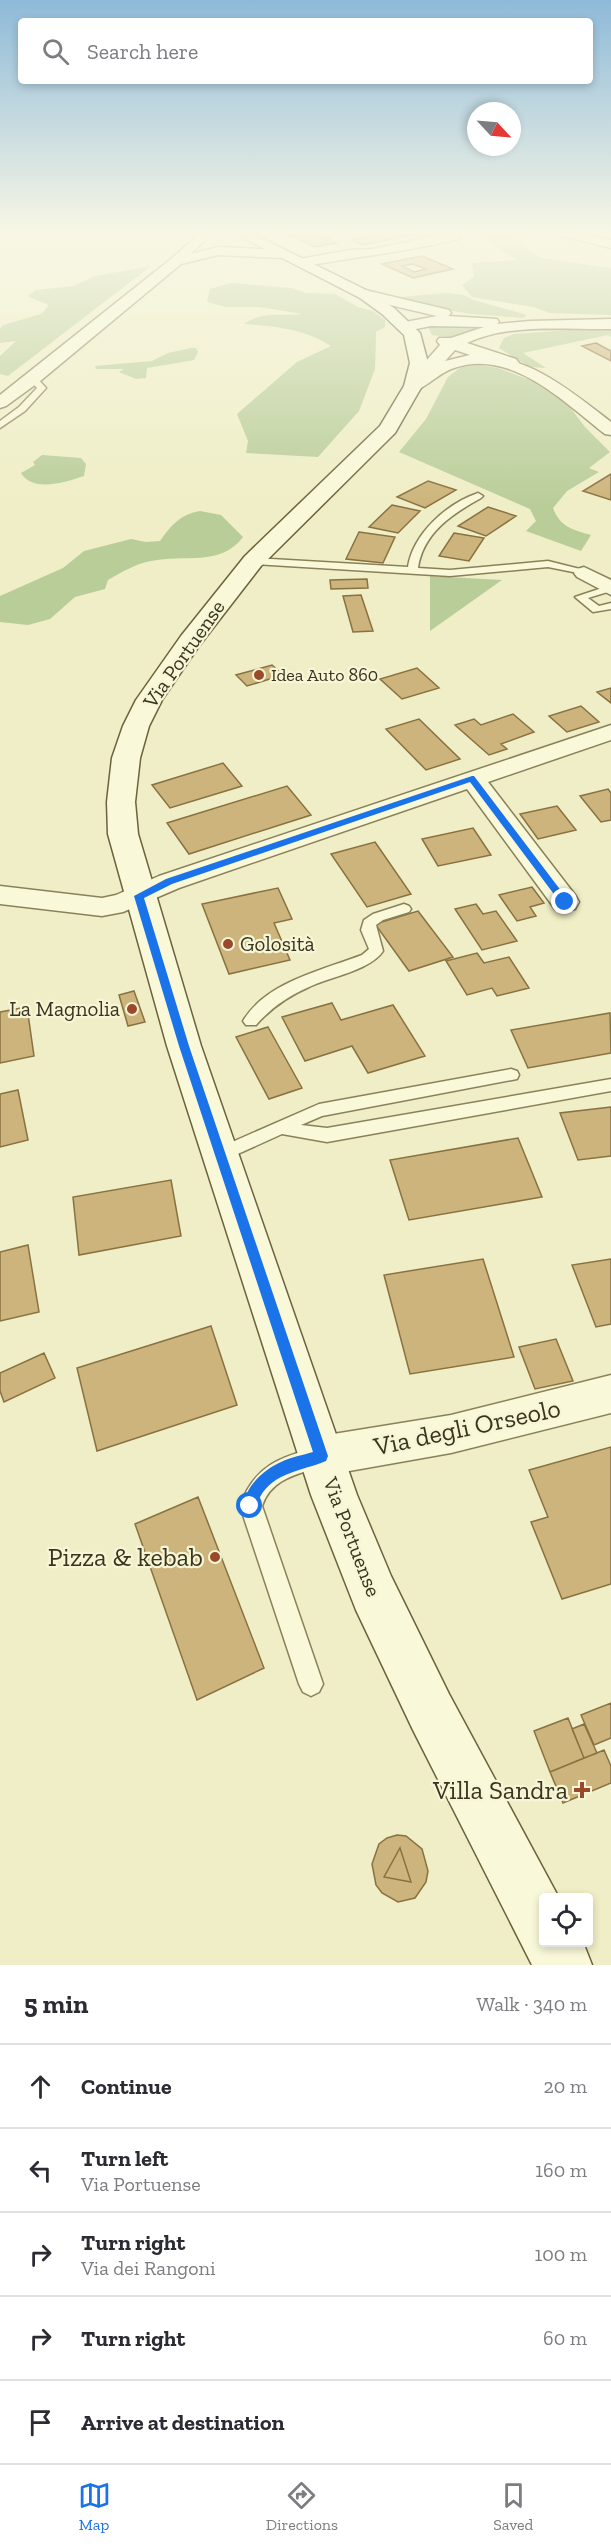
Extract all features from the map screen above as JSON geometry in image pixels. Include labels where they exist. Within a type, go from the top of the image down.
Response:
[{"type":"main road","points":[[400,322],[409,329],[510,363]]},
{"type":"main road","points":[[409,329],[432,322]]},
{"type":"main road","points":[[457,322],[611,324]]},
{"type":"main road","points":[[512,322],[533,324]]},
{"type":"main road","points":[[413,386],[453,343],[488,331],[563,322]]},
{"type":"main road","points":[[510,363],[490,350],[490,342],[504,332],[533,324]]},
{"type":"main road","name":"Via Portuense","points":[[409,329],[418,352],[419,363],[413,386],[388,429],[253,561],[164,677],[145,708],[128,749],[122,786],[121,818],[127,854],[182,1039],[334,1495],[373,1593],[431,1712],[539,1919]]},
{"type":"main road","points":[[554,1947],[563,1965]]},
{"type":"street","points":[[0,403],[103,322]]},
{"type":"street","points":[[413,386],[444,366],[457,361],[480,360],[510,363],[556,387],[611,430]]},
{"type":"street","points":[[584,573],[610,594]]},
{"type":"street","points":[[0,895],[102,907],[116,905],[169,882],[611,732]]},
{"type":"street","points":[[472,778],[565,902]]},
{"type":"street","name":"Via degli Orseolo","points":[[321,1456],[451,1434],[611,1394]]},
{"type":"lane","points":[[0,425],[22,409],[42,388],[33,379]]},
{"type":"lane","points":[[412,571],[416,551],[428,532],[444,517],[478,496]]},
{"type":"lane","points":[[253,561],[465,572],[537,564],[566,567],[584,573]]},
{"type":"lane","points":[[251,1021],[262,1007],[276,996],[367,959],[376,951],[375,942],[368,932],[369,923],[378,917],[404,909]]},
{"type":"lane","points":[[220,1155],[309,1113],[339,1105],[511,1075]]},
{"type":"lane","points":[[279,1127],[327,1135],[611,1085]]},
{"type":"lane","points":[[310,1684],[250,1506],[253,1494],[273,1474],[284,1467],[321,1456]]},
{"type":"green space","points":[[14,322],[79,322],[8,376],[0,374],[0,356],[16,341],[0,343],[0,329],[3,325]]},
{"type":"green space","points":[[248,322],[385,322],[385,327],[376,332],[375,369],[359,411],[318,457],[246,453],[248,441],[237,414],[297,362],[331,346],[300,332],[278,327],[244,324]]},
{"type":"green space","points":[[426,324],[510,324],[450,337],[432,335]]},
{"type":"green space","points":[[611,327],[611,337],[608,335],[523,353],[546,368],[530,367],[499,348],[504,338],[514,334]]},
{"type":"green space","points":[[196,348],[198,352],[194,360],[147,368],[146,378],[136,379],[119,372],[124,369],[96,369],[95,366],[152,361],[168,353]]},
{"type":"green space","points":[[480,365],[498,368],[557,390],[585,427],[610,452],[589,468],[599,472],[567,491],[553,508],[563,524],[591,535],[581,551],[526,531],[536,521],[530,509],[399,452],[426,419],[448,377],[461,367]]},
{"type":"green space","points":[[42,455],[81,458],[86,464],[84,476],[50,484],[33,483],[21,473],[35,465],[33,462]]},
{"type":"green space","points":[[200,511],[221,515],[243,537],[234,546],[213,556],[163,559],[134,566],[108,580],[105,589],[75,597],[50,619],[28,625],[0,622],[0,596],[63,568],[84,551],[131,539],[146,542],[160,541],[177,521]]},
{"type":"green space","points":[[430,576],[502,580],[430,631]]},
{"type":"building","points":[[596,343],[611,351],[611,361],[582,346]]},
{"type":"building","points":[[611,474],[611,500],[583,491]]},
{"type":"building","points":[[428,481],[456,490],[425,508],[397,497]]},
{"type":"building","points":[[392,505],[420,511],[398,533],[369,527]]},
{"type":"building","points":[[488,507],[516,516],[486,536],[458,526]]},
{"type":"building","points":[[359,532],[395,537],[383,563],[346,559]]},
{"type":"building","points":[[454,533],[484,538],[469,561],[439,556]]},
{"type":"building","points":[[367,579],[368,588],[331,589],[330,580]]},
{"type":"building","points":[[361,595],[373,631],[353,632],[343,596]]},
{"type":"building","name":"Idea Auto 860","points":[[272,665],[283,675],[247,686],[236,675]]},
{"type":"building","points":[[417,668],[439,688],[402,699],[380,679]]},
{"type":"building","points":[[611,688],[611,703],[597,692]]},
{"type":"building","points":[[581,706],[599,722],[567,732],[549,716]]},
{"type":"building","points":[[513,714],[534,732],[501,744],[507,749],[489,755],[455,725],[474,719],[481,725]]},
{"type":"building","points":[[419,719],[460,759],[426,770],[386,729]]},
{"type":"building","points":[[223,763],[242,786],[170,808],[152,785]]},
{"type":"building","points":[[287,786],[311,815],[189,854],[167,823]]},
{"type":"building","points":[[608,789],[611,793],[611,820],[601,822],[580,796]]},
{"type":"building","points":[[557,806],[576,830],[538,839],[520,814]]},
{"type":"building","points":[[473,828],[491,855],[438,866],[422,839]]},
{"type":"building","points":[[375,842],[411,894],[367,907],[331,854]]},
{"type":"building","points":[[532,887],[544,903],[530,907],[536,916],[517,921],[499,895]]},
{"type":"building","points":[[278,888],[292,919],[274,923],[290,960],[229,974],[202,904]]},
{"type":"building","points":[[476,904],[483,914],[496,911],[517,941],[482,950],[455,909]]},
{"type":"building","points":[[418,911],[453,957],[409,971],[375,924]]},
{"type":"building","points":[[477,953],[484,963],[509,957],[529,988],[497,996],[492,988],[467,995],[446,961]]},
{"type":"building","name":"La Magnolia","points":[[134,991],[145,1022],[128,1026],[119,995]]},
{"type":"building","points":[[332,1003],[341,1020],[393,1005],[425,1056],[368,1073],[352,1046],[305,1061],[282,1017]]},
{"type":"building","points":[[27,1007],[34,1056],[0,1063],[0,1012]]},
{"type":"building","points":[[610,1013],[611,1053],[528,1068],[511,1030]]},
{"type":"building","points":[[268,1027],[302,1088],[269,1099],[236,1037]]},
{"type":"building","points":[[18,1090],[28,1140],[0,1147],[0,1094]]},
{"type":"building","points":[[611,1107],[611,1156],[578,1160],[560,1113]]},
{"type":"building","points":[[518,1138],[542,1197],[409,1220],[390,1160]]},
{"type":"building","points":[[171,1180],[181,1236],[79,1255],[73,1197]]},
{"type":"building","points":[[28,1245],[39,1312],[0,1321],[0,1252]]},
{"type":"building","points":[[483,1259],[514,1357],[410,1374],[384,1275]]},
{"type":"building","points":[[611,1259],[611,1324],[596,1327],[572,1265]]},
{"type":"building","points":[[211,1326],[237,1405],[97,1451],[77,1368]]},
{"type":"building","points":[[556,1339],[573,1381],[535,1389],[519,1347]]},
{"type":"building","points":[[44,1353],[55,1378],[4,1402],[0,1391],[0,1373]]},
{"type":"building","points":[[611,1447],[611,1584],[562,1599],[531,1522],[548,1517],[529,1470]]},
{"type":"building","points":[[198,1497],[264,1668],[197,1700],[135,1524]]},
{"type":"building","points":[[611,1703],[611,1738],[594,1745],[581,1715]]},
{"type":"building","points":[[568,1718],[584,1758],[550,1772],[534,1731]]},
{"type":"building","points":[[584,1724],[597,1753],[584,1758],[572,1729]]},
{"type":"building","points":[[604,1750],[611,1766],[611,1783],[563,1803],[550,1772]]},
{"type":"building","points":[[397,1835],[406,1836],[422,1849],[428,1871],[426,1882],[415,1898],[398,1902],[382,1893],[376,1885],[372,1864],[379,1844]],"holes":[[[400,1848],[411,1882],[384,1877]]]},
{"type":"building","points":[[400,1848],[411,1882],[384,1877]]},
{"type":"place","name":"Idea Auto 860","points":[[259,675]]},
{"type":"place","name":"Golosità","points":[[228,944]]},
{"type":"place","name":"La Magnolia","points":[[132,1009]]},
{"type":"place","name":"Pizza & kebab","points":[[215,1557]]},
{"type":"place","name":"Villa Sandra","points":[[582,1790]]},
{"type":"route","points":[[250,1506],[253,1494],[273,1474],[284,1467],[321,1456],[184,1046],[139,896],[169,882],[472,778],[565,902]]}]
